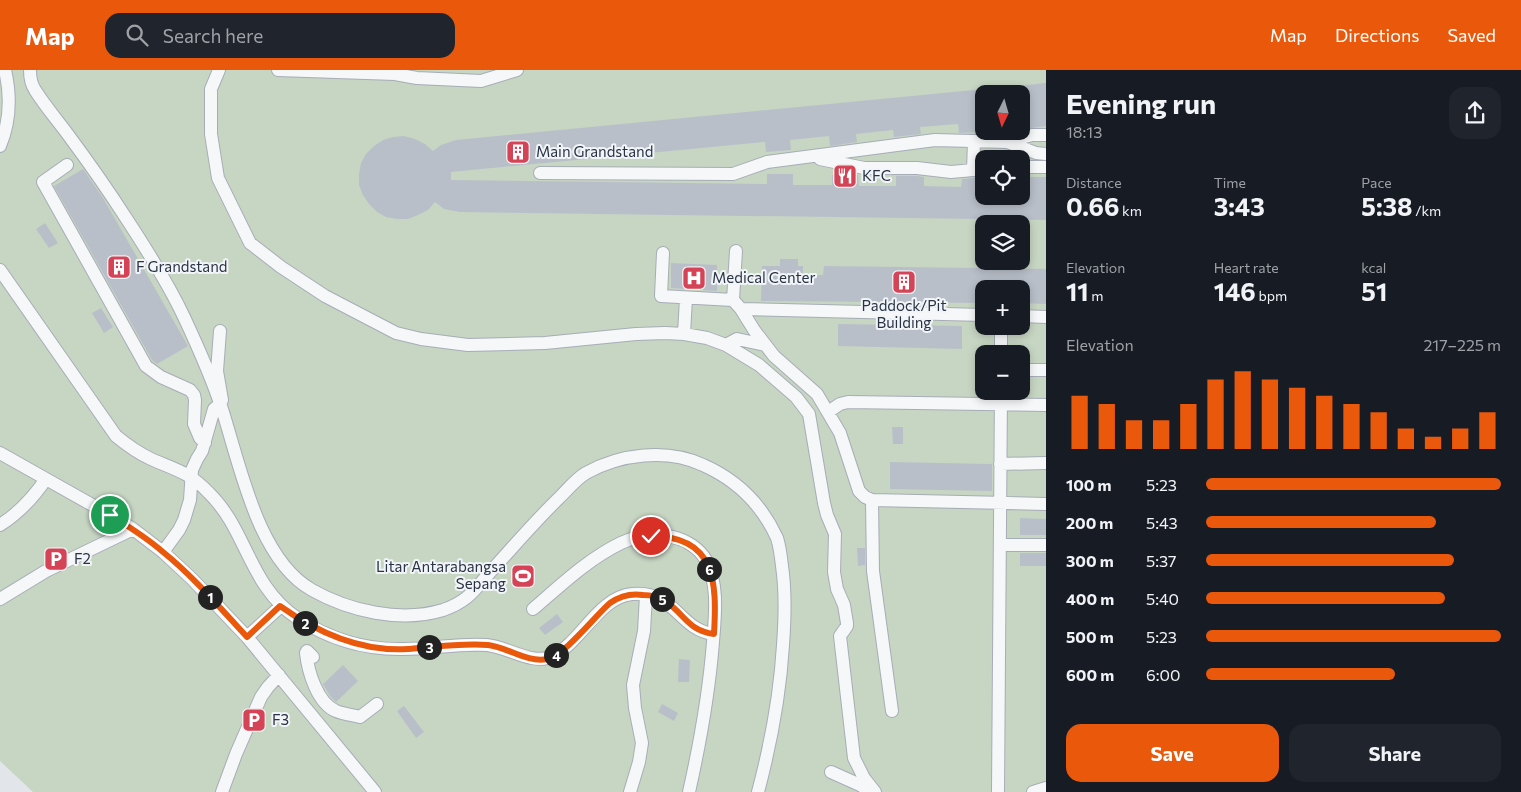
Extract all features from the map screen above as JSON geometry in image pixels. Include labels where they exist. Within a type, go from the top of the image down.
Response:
[{"type":"street","points":[[0,146],[7,125],[9,109],[6,70]]},
{"type":"street","points":[[30,70],[30,77],[35,90],[128,220],[182,311],[220,404],[257,520],[272,549],[297,579],[309,589],[340,604],[371,612],[410,616],[440,611],[464,601],[475,591],[486,576],[575,482],[586,474],[609,463],[642,456],[680,457],[698,462],[737,484],[750,496],[778,541],[786,605],[781,680],[768,754],[758,792]]},
{"type":"street","points":[[219,70],[211,89],[211,134],[218,178],[250,243],[281,267],[325,296],[396,333],[421,340],[468,345],[545,343],[636,334],[684,334],[707,338],[726,345],[759,365],[796,397],[809,414],[824,503],[835,534],[834,572],[837,590],[844,605],[847,624],[840,636],[854,758],[864,778],[875,792]]},
{"type":"street","points":[[278,70],[395,74],[417,78],[481,81],[517,70]]},
{"type":"street","points":[[540,173],[733,174],[767,162],[935,140],[1007,142],[1046,135]]},
{"type":"street","points":[[974,141],[975,150]]},
{"type":"street","points":[[1007,142],[1036,153],[1046,154]]},
{"type":"street","points":[[810,157],[864,168],[917,168],[951,172],[975,170]]},
{"type":"street","points":[[67,165],[43,182],[146,366],[161,377],[190,390],[194,395],[194,424],[200,438],[205,443]]},
{"type":"street","points":[[1030,167],[1046,166]]},
{"type":"street","points":[[736,251],[737,304],[774,356],[817,394],[840,433],[859,491],[865,497],[872,500],[1046,504]]},
{"type":"street","points":[[663,253],[661,296],[737,304],[975,316]]},
{"type":"street","points":[[0,270],[116,436],[138,452],[191,477],[210,493],[227,514],[260,578],[280,606],[312,627],[336,638],[374,648],[405,649],[456,645],[488,645],[504,648],[527,657],[547,659],[558,653],[617,598],[631,594],[653,596],[666,602],[700,631],[714,634]]},
{"type":"street","points":[[684,334],[686,298]]},
{"type":"street","points":[[1030,316],[1046,317]]},
{"type":"street","points":[[163,552],[184,520],[190,500],[192,470],[205,443],[214,409],[222,400],[217,371],[220,331]]},
{"type":"street","points":[[726,345],[737,339],[765,345]]},
{"type":"street","points":[[1030,370],[1046,370]]},
{"type":"street","points":[[998,791],[1001,400]]},
{"type":"street","points":[[828,412],[840,404],[848,402],[1046,405]]},
{"type":"street","points":[[0,453],[133,529],[163,552],[192,579],[247,637],[375,792]]},
{"type":"street","points":[[1000,464],[1046,463]]},
{"type":"street","points":[[0,525],[27,505],[46,479]]},
{"type":"street","points":[[872,500],[872,559],[891,705]]},
{"type":"street","points":[[0,599],[46,571],[133,529]]},
{"type":"street","points":[[533,609],[583,566],[620,544],[640,537],[664,536],[678,539],[690,544],[699,551],[710,569],[715,599],[714,634],[710,678],[689,792]]},
{"type":"street","points":[[1000,545],[1046,545]]},
{"type":"street","points":[[630,792],[640,762],[642,743],[635,708],[634,684],[644,631],[646,595]]},
{"type":"street","points":[[247,637],[280,606]]},
{"type":"street","points":[[313,657],[306,652],[315,687],[318,694],[335,710],[360,717],[376,704]]},
{"type":"street","points":[[222,792],[260,697],[279,675]]},
{"type":"street","points":[[313,716],[328,704]]},
{"type":"street","points":[[831,772],[860,784],[871,792]]},
{"type":"street","points":[[1033,792],[1046,788]]},
{"type":"green space","name":"Litar Antarabangsa Sepang","points":[[0,70],[1046,70],[1046,792],[33,792],[0,761]]},
{"type":"building","points":[[1046,83],[1046,126],[1030,128],[1030,85],[1027,85]]},
{"type":"building","name":"Main Grandstand","points":[[975,90],[975,132],[959,133],[958,124],[920,127],[921,134],[894,137],[893,130],[856,134],[857,142],[830,146],[829,136],[790,140],[791,150],[766,152],[765,142],[451,172],[451,180],[767,184],[767,174],[793,174],[793,185],[832,185],[832,175],[858,175],[859,186],[896,186],[896,176],[917,176],[924,177],[924,186],[961,187],[962,179],[975,178],[975,205],[1030,205],[1030,177],[1046,177],[1046,220],[1030,220],[1030,215],[975,215],[975,219],[460,212],[444,209],[435,202],[428,210],[418,215],[408,219],[397,219],[386,217],[377,212],[363,195],[359,185],[361,163],[366,154],[383,140],[404,136],[425,144],[433,151],[441,145],[456,140]]},
{"type":"building","name":"F Grandstand","points":[[83,169],[103,198],[188,346],[157,364],[152,360],[54,186]]},
{"type":"building","points":[[45,223],[58,243],[49,248],[36,229]]},
{"type":"building","name":"Paddock/Pit Building","points":[[780,259],[798,259],[798,266],[803,266],[803,275],[823,275],[824,266],[975,268],[975,270],[1046,269],[1046,304],[1030,303],[1030,280],[975,280],[975,303],[761,301],[762,266],[780,266]]},
{"type":"building","name":"Medical Center","points":[[671,263],[717,265],[717,291],[671,288]]},
{"type":"building","points":[[101,308],[113,327],[104,333],[92,313]]},
{"type":"building","points":[[838,324],[962,326],[962,349],[838,346]]},
{"type":"building","points":[[892,427],[903,427],[903,444],[893,444]]},
{"type":"building","points":[[890,462],[992,464],[992,491],[890,489]]},
{"type":"building","points":[[1020,518],[1046,519],[1046,535],[1020,535]]},
{"type":"building","points":[[857,548],[865,548],[865,565],[858,566]]},
{"type":"building","points":[[1020,553],[1046,553],[1046,566],[1020,566]]},
{"type":"building","points":[[557,614],[563,622],[545,635],[539,628]]},
{"type":"building","points":[[679,659],[690,660],[689,682],[678,682]]},
{"type":"building","points":[[343,665],[358,681],[336,702],[323,684]]},
{"type":"building","points":[[662,704],[678,713],[674,721],[658,712]]},
{"type":"building","points":[[404,706],[424,732],[416,738],[397,711]]},
{"type":"place","name":"Main Grandstand","points":[[518,152]]},
{"type":"place","name":"KFC","points":[[845,176]]},
{"type":"place","name":"F Grandstand","points":[[119,267]]},
{"type":"place","name":"Medical Center","points":[[694,278]]},
{"type":"place","name":"Paddock/Pit Building","points":[[904,282]]},
{"type":"place","name":"F2","points":[[56,559]]},
{"type":"place","name":"Litar Antarabangsa Sepang","points":[[523,576]]},
{"type":"place","name":"F3","points":[[254,720]]},
{"type":"route","points":[[110,515],[133,529],[163,552],[192,579],[247,637],[280,606],[312,627],[330,636],[374,648],[405,649],[456,645],[488,645],[540,659],[547,659],[558,653],[610,603],[617,598],[631,594],[653,596],[660,599],[700,631],[714,634],[715,599],[710,569],[705,559],[690,544],[664,536],[651,536]]}]
